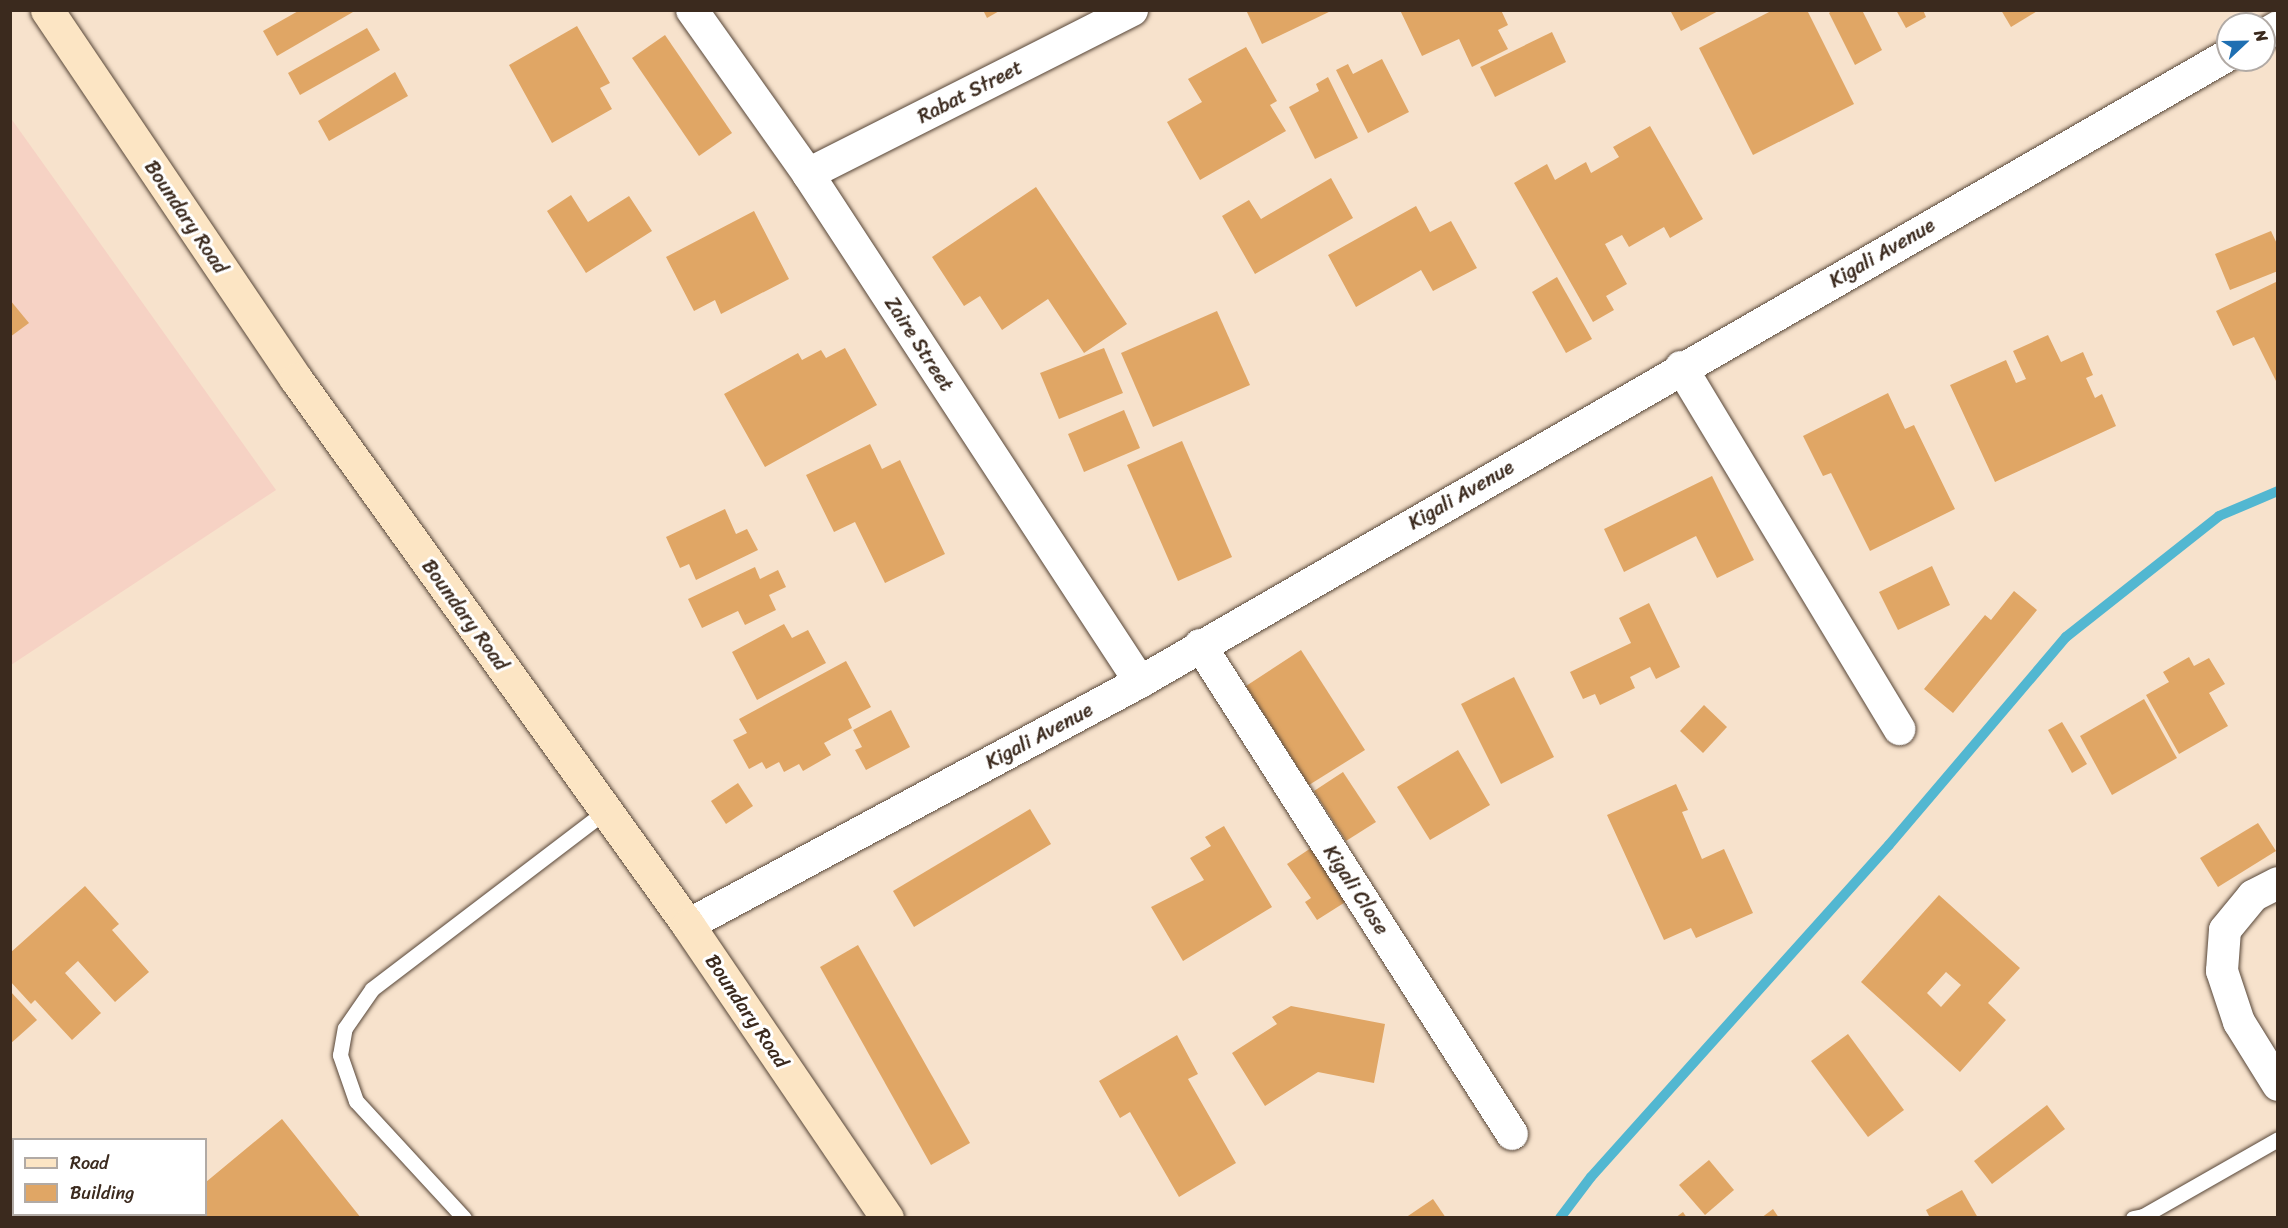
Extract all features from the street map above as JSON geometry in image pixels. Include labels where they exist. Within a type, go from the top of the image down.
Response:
[{"type":"main road","name":"Boundary Road","points":[[47,10],[296,380],[688,925],[887,1218]]},
{"type":"street","name":"Zaire Street","points":[[692,10],[807,174],[1140,682]]},
{"type":"street","name":"Rabat Street","points":[[807,174],[1132,10]]},
{"type":"street","name":"Kigali Avenue","points":[[688,925],[1140,682],[1681,367],[2216,62]]},
{"type":"street","points":[[1681,367],[1899,729]]},
{"type":"street","name":"Kigali Close","points":[[1200,645],[1512,1134]]},
{"type":"street","points":[[2277,883],[2253,896],[2224,930],[2222,970],[2239,1022],[2277,1085]]},
{"type":"lane","points":[[464,1218],[356,1101],[340,1055],[345,1028],[372,989],[606,811]]},
{"type":"lane","points":[[2133,1218],[2143,1216],[2277,1139]]},
{"type":"shaded area","points":[[10,117],[276,490],[11,665],[10,665]]},
{"type":"building","points":[[300,10],[352,10],[353,12],[277,56],[263,31]]},
{"type":"building","points":[[983,10],[1001,10],[987,18]]},
{"type":"building","points":[[1246,10],[1333,10],[1262,44]]},
{"type":"building","points":[[1400,10],[1501,10],[1508,25],[1498,30],[1508,49],[1472,67],[1459,39],[1422,56]]},
{"type":"building","points":[[1670,10],[1720,10],[1681,31]]},
{"type":"building","points":[[1773,10],[1807,10],[1854,104],[1753,155],[1699,48]]},
{"type":"building","points":[[1833,10],[1862,10],[1882,50],[1855,65],[1829,13]]},
{"type":"building","points":[[1896,10],[1923,10],[1926,17],[1906,28]]},
{"type":"building","points":[[2001,10],[2039,10],[2011,27]]},
{"type":"building","points":[[577,26],[610,83],[600,88],[612,109],[552,143],[509,65]]},
{"type":"building","points":[[367,28],[380,50],[300,95],[288,73]]},
{"type":"building","points":[[1552,32],[1566,62],[1495,97],[1480,67]]},
{"type":"building","points":[[665,35],[732,133],[699,156],[632,58]]},
{"type":"building","points":[[1246,47],[1277,101],[1270,105],[1286,131],[1200,180],[1167,122],[1202,102],[1188,79]]},
{"type":"building","points":[[1382,59],[1409,112],[1368,133],[1336,70],[1348,64],[1353,74]]},
{"type":"building","points":[[395,72],[408,96],[329,141],[318,121]]},
{"type":"building","points":[[1328,77],[1358,138],[1315,159],[1289,107],[1319,91],[1316,84]]},
{"type":"building","points":[[1650,126],[1703,219],[1670,238],[1664,227],[1629,247],[1622,235],[1605,244],[1627,284],[1606,296],[1614,310],[1593,322],[1514,183],[1547,164],[1555,180],[1586,162],[1591,173],[1619,157],[1613,147]]},
{"type":"building","points":[[1331,178],[1353,218],[1255,274],[1222,216],[1249,200],[1261,219]]},
{"type":"building","points":[[1036,187],[1127,324],[1084,353],[1048,299],[1002,330],[980,296],[964,306],[932,257]]},
{"type":"building","points":[[571,195],[588,222],[629,196],[652,231],[586,273],[547,211]]},
{"type":"building","points":[[1416,206],[1430,232],[1451,221],[1477,268],[1433,291],[1421,270],[1356,307],[1328,255]]},
{"type":"building","points":[[754,211],[789,279],[721,314],[715,300],[694,311],[666,257]]},
{"type":"building","points":[[2271,231],[2278,246],[2278,271],[2230,290],[2215,254]]},
{"type":"building","points":[[1557,277],[1592,339],[1566,353],[1532,292]]},
{"type":"building","points":[[2278,281],[2278,385],[2254,337],[2233,346],[2216,311]]},
{"type":"building","points":[[10,300],[29,323],[10,337]]},
{"type":"building","points":[[1217,311],[1250,385],[1153,427],[1121,353]]},
{"type":"building","points":[[2048,335],[2061,362],[2083,352],[2093,375],[2086,378],[2095,398],[2102,394],[2116,426],[1995,482],[1950,385],[2006,360],[2016,383],[2026,379],[2013,351]]},
{"type":"building","points":[[845,348],[877,405],[765,467],[724,394],[798,353],[802,360],[821,350],[826,358]]},
{"type":"building","points":[[1104,348],[1123,393],[1059,419],[1040,373]]},
{"type":"building","points":[[1888,393],[1905,429],[1914,425],[1955,509],[1870,551],[1831,473],[1823,476],[1803,436]]},
{"type":"building","points":[[1124,410],[1140,448],[1084,472],[1068,434]]},
{"type":"building","points":[[1182,441],[1232,557],[1178,581],[1127,465]]},
{"type":"building","points":[[870,444],[882,469],[900,460],[945,554],[885,583],[855,522],[834,532],[806,475]]},
{"type":"building","points":[[1712,476],[1754,560],[1717,578],[1696,536],[1624,572],[1604,529]]},
{"type":"building","points":[[725,509],[736,534],[747,529],[758,550],[696,580],[689,564],[680,568],[666,537]]},
{"type":"building","points":[[1932,566],[1950,605],[1898,630],[1879,592]]},
{"type":"building","points":[[755,567],[760,579],[778,570],[786,587],[769,595],[776,610],[745,625],[738,611],[702,628],[688,599]]},
{"type":"building","points":[[2014,591],[2037,610],[1953,713],[1924,689],[1985,615],[1991,620]]},
{"type":"building","points":[[1649,603],[1680,667],[1656,679],[1650,667],[1630,677],[1635,688],[1600,705],[1595,694],[1583,699],[1570,672],[1631,643],[1619,618]]},
{"type":"building","points":[[784,624],[792,638],[808,630],[826,663],[757,700],[732,652]]},
{"type":"building","points":[[1301,650],[1365,750],[1309,785],[1246,686]]},
{"type":"building","points":[[2189,657],[2194,666],[2209,658],[2225,684],[2209,693],[2228,726],[2179,754],[2146,695],[2169,682],[2163,672]]},
{"type":"building","points":[[846,661],[871,707],[848,719],[852,728],[824,743],[831,755],[803,771],[799,764],[784,772],[779,762],[766,769],[762,762],[749,769],[733,740],[747,733],[739,719]]},
{"type":"building","points":[[1514,677],[1554,757],[1501,784],[1461,704]]},
{"type":"building","points":[[2144,699],[2177,758],[2112,795],[2080,736]]},
{"type":"building","points":[[1704,705],[1727,727],[1703,753],[1680,731]]},
{"type":"building","points":[[891,710],[910,747],[866,770],[855,750],[862,747],[853,730]]},
{"type":"building","points":[[2062,722],[2087,764],[2072,773],[2048,730]]},
{"type":"building","points":[[1458,750],[1490,805],[1430,840],[1397,787]]},
{"type":"building","points":[[1343,772],[1376,822],[1346,841],[1314,791]]},
{"type":"building","points":[[738,783],[753,806],[726,824],[711,801]]},
{"type":"building","points":[[1676,784],[1688,810],[1682,812],[1702,859],[1724,849],[1753,913],[1696,938],[1691,928],[1664,940],[1607,815]]},
{"type":"building","points":[[1030,809],[1051,844],[914,927],[893,891]]},
{"type":"building","points":[[2258,823],[2276,851],[2218,887],[2200,858]]},
{"type":"building","points":[[1224,826],[1272,907],[1183,961],[1151,907],[1204,880],[1190,858],[1211,846],[1205,837]]},
{"type":"building","points":[[1311,848],[1347,901],[1317,920],[1305,902],[1311,898],[1287,864]]},
{"type":"building","points":[[85,886],[119,924],[112,930],[149,972],[115,1002],[78,961],[65,973],[101,1013],[72,1040],[35,1000],[31,1004],[10,981],[10,953]]},
{"type":"building","points":[[1939,895],[2020,968],[1988,1003],[2006,1020],[1960,1072],[1861,982]],"holes":[[[1946,972],[1961,985],[1941,1007],[1927,993]]]},
{"type":"building","points":[[858,945],[970,1143],[931,1165],[820,967]]},
{"type":"building","points":[[10,991],[37,1020],[10,1044]]},
{"type":"building","points":[[1291,1006],[1385,1024],[1374,1083],[1318,1072],[1265,1106],[1232,1053],[1277,1024],[1272,1017]]},
{"type":"building","points":[[1848,1034],[1904,1110],[1868,1137],[1811,1061]]},
{"type":"building","points":[[1177,1035],[1198,1074],[1188,1079],[1236,1163],[1179,1197],[1130,1112],[1120,1118],[1099,1081]]},
{"type":"building","points":[[2047,1105],[2065,1129],[1992,1184],[1974,1161]]},
{"type":"building","points":[[282,1119],[361,1218],[161,1218],[207,1216],[207,1181]]},
{"type":"building","points":[[1709,1160],[1734,1190],[1705,1215],[1679,1185]]},
{"type":"building","points":[[1962,1190],[1978,1218],[1930,1218],[1926,1210]]},
{"type":"building","points":[[1433,1199],[1446,1218],[1405,1218]]},
{"type":"building","points":[[1773,1209],[1779,1218],[1761,1218]]},
{"type":"building","points":[[1683,1212],[1687,1218],[1675,1218]]},
{"type":"waterway","points":[[1560,1218],[1591,1177],[1889,845],[2066,637],[2219,516],[2278,491]]}]
